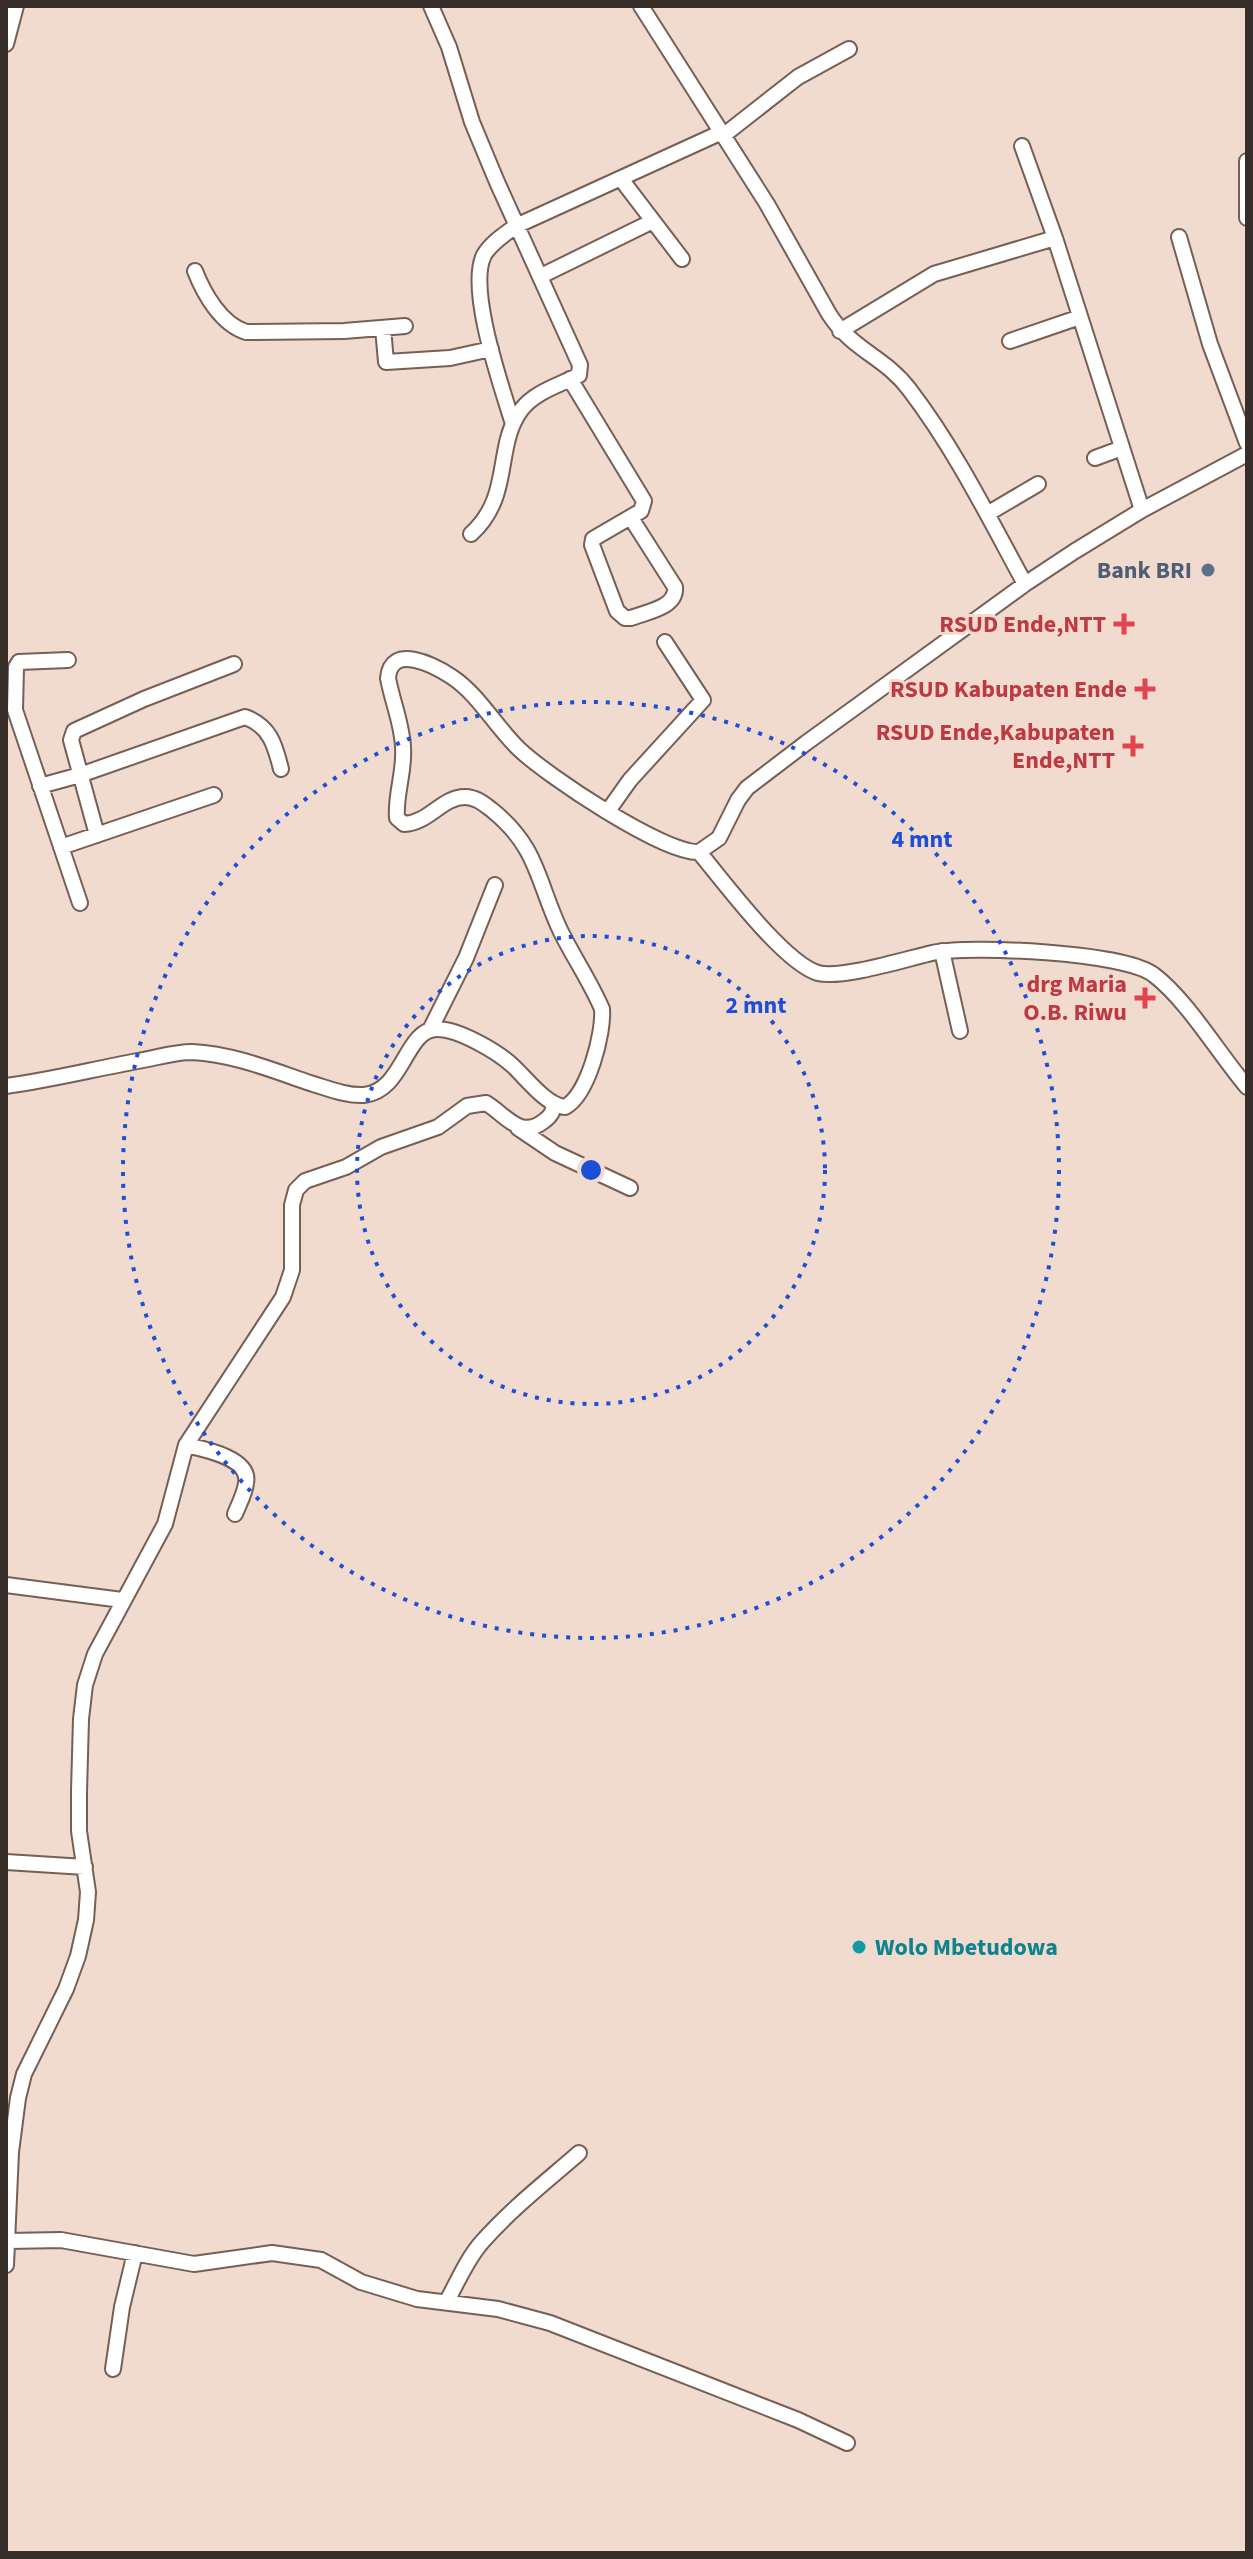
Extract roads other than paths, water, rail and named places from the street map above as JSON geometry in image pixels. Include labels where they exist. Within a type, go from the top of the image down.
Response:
[{"type":"street","points":[[6,44],[16,6]]},
{"type":"street","points":[[431,6],[449,47],[472,122],[580,365],[579,375],[533,398],[521,409],[513,424],[498,491],[481,525],[471,534]]},
{"type":"street","points":[[641,6],[723,133],[840,331],[856,346],[884,364],[909,388],[960,467],[1025,584]]},
{"type":"street","points":[[513,424],[491,349],[482,303],[481,266],[489,248],[516,226],[723,133],[798,77],[849,49]]},
{"type":"street","points":[[1022,146],[1055,238],[1142,510]]},
{"type":"street","points":[[1247,161],[1247,218]]},
{"type":"street","points":[[621,179],[682,259]]},
{"type":"street","points":[[541,276],[653,221]]},
{"type":"street","points":[[1179,237],[1210,344],[1247,443]]},
{"type":"street","points":[[840,331],[934,274],[1055,238]]},
{"type":"street","points":[[195,271],[218,311],[240,331],[304,333],[405,326]]},
{"type":"street","points":[[1010,341],[1080,317]]},
{"type":"street","points":[[383,328],[386,362],[450,358],[491,349]]},
{"type":"street","points":[[570,379],[644,501],[641,511],[593,539],[592,545],[617,611],[625,618],[665,605],[676,594],[675,587],[631,518]]},
{"type":"street","points":[[1095,458],[1122,448]]},
{"type":"street","points":[[430,1030],[445,1030],[473,1040],[510,1063],[554,1104],[565,1107],[577,1096],[595,1055],[602,1009],[559,928],[534,861],[512,826],[474,798],[463,797],[452,799],[415,824],[404,824],[397,818],[396,800],[401,784],[403,747],[388,678],[388,669],[394,662],[411,659],[435,667],[455,679],[519,749],[608,811],[663,843],[681,850],[699,852],[719,838],[743,792],[756,780],[1025,584],[1142,510],[1247,454]]},
{"type":"street","points":[[987,514],[1038,484]]},
{"type":"street","points":[[608,811],[630,780],[703,700],[665,642]]},
{"type":"street","points":[[68,660],[19,662],[11,710],[80,903]]},
{"type":"street","points":[[97,835],[72,735],[78,729],[234,664]]},
{"type":"street","points":[[40,786],[245,717],[259,722],[267,730],[281,769]]},
{"type":"street","points":[[61,847],[214,795]]},
{"type":"street","points":[[699,852],[759,924],[786,950],[818,972],[843,973],[942,951],[991,949],[1138,965],[1165,984],[1247,1087]]},
{"type":"street","points":[[6,1086],[191,1052],[235,1059],[341,1092],[365,1095],[383,1088],[419,1037],[430,1030],[466,958],[495,885]]},
{"type":"street","points":[[942,951],[960,1031]]},
{"type":"street","points":[[6,2265],[10,2166],[18,2098],[24,2074],[78,1956],[86,1920],[88,1892],[79,1831],[81,1719],[85,1685],[95,1654],[122,1600],[157,1544],[186,1445],[283,1297],[292,1270],[292,1205],[296,1190],[305,1181],[346,1167],[381,1147],[424,1133],[467,1106],[486,1103],[555,1153],[630,1188]]},
{"type":"street","points":[[518,1128],[541,1124],[553,1111],[554,1104]]},
{"type":"street","points":[[186,1445],[239,1464],[246,1472],[247,1481],[235,1514]]},
{"type":"street","points":[[6,1585],[122,1600]]},
{"type":"street","points":[[6,1862],[85,1867]]},
{"type":"street","points":[[447,2301],[482,2242],[522,2202],[579,2153]]},
{"type":"street","points":[[8,2241],[61,2240],[194,2264],[272,2253],[315,2259],[367,2284],[417,2299],[498,2309],[550,2323],[798,2420],[847,2443]]},
{"type":"street","points":[[113,2369],[122,2307],[135,2253]]},
{"type":"place","name":"Bank BRI","points":[[1208,570]]},
{"type":"place","name":"RSUD Ende,NTT","points":[[1124,624]]},
{"type":"place","name":"RSUD Kabupaten Ende","points":[[1145,689]]},
{"type":"place","name":"RSUD Ende,Kabupaten Ende,NTT","points":[[1133,746]]},
{"type":"place","name":"drg Maria O.B. Riwu","points":[[1145,998]]},
{"type":"place","name":"Wolo Mbetudowa","points":[[859,1947]]}]
